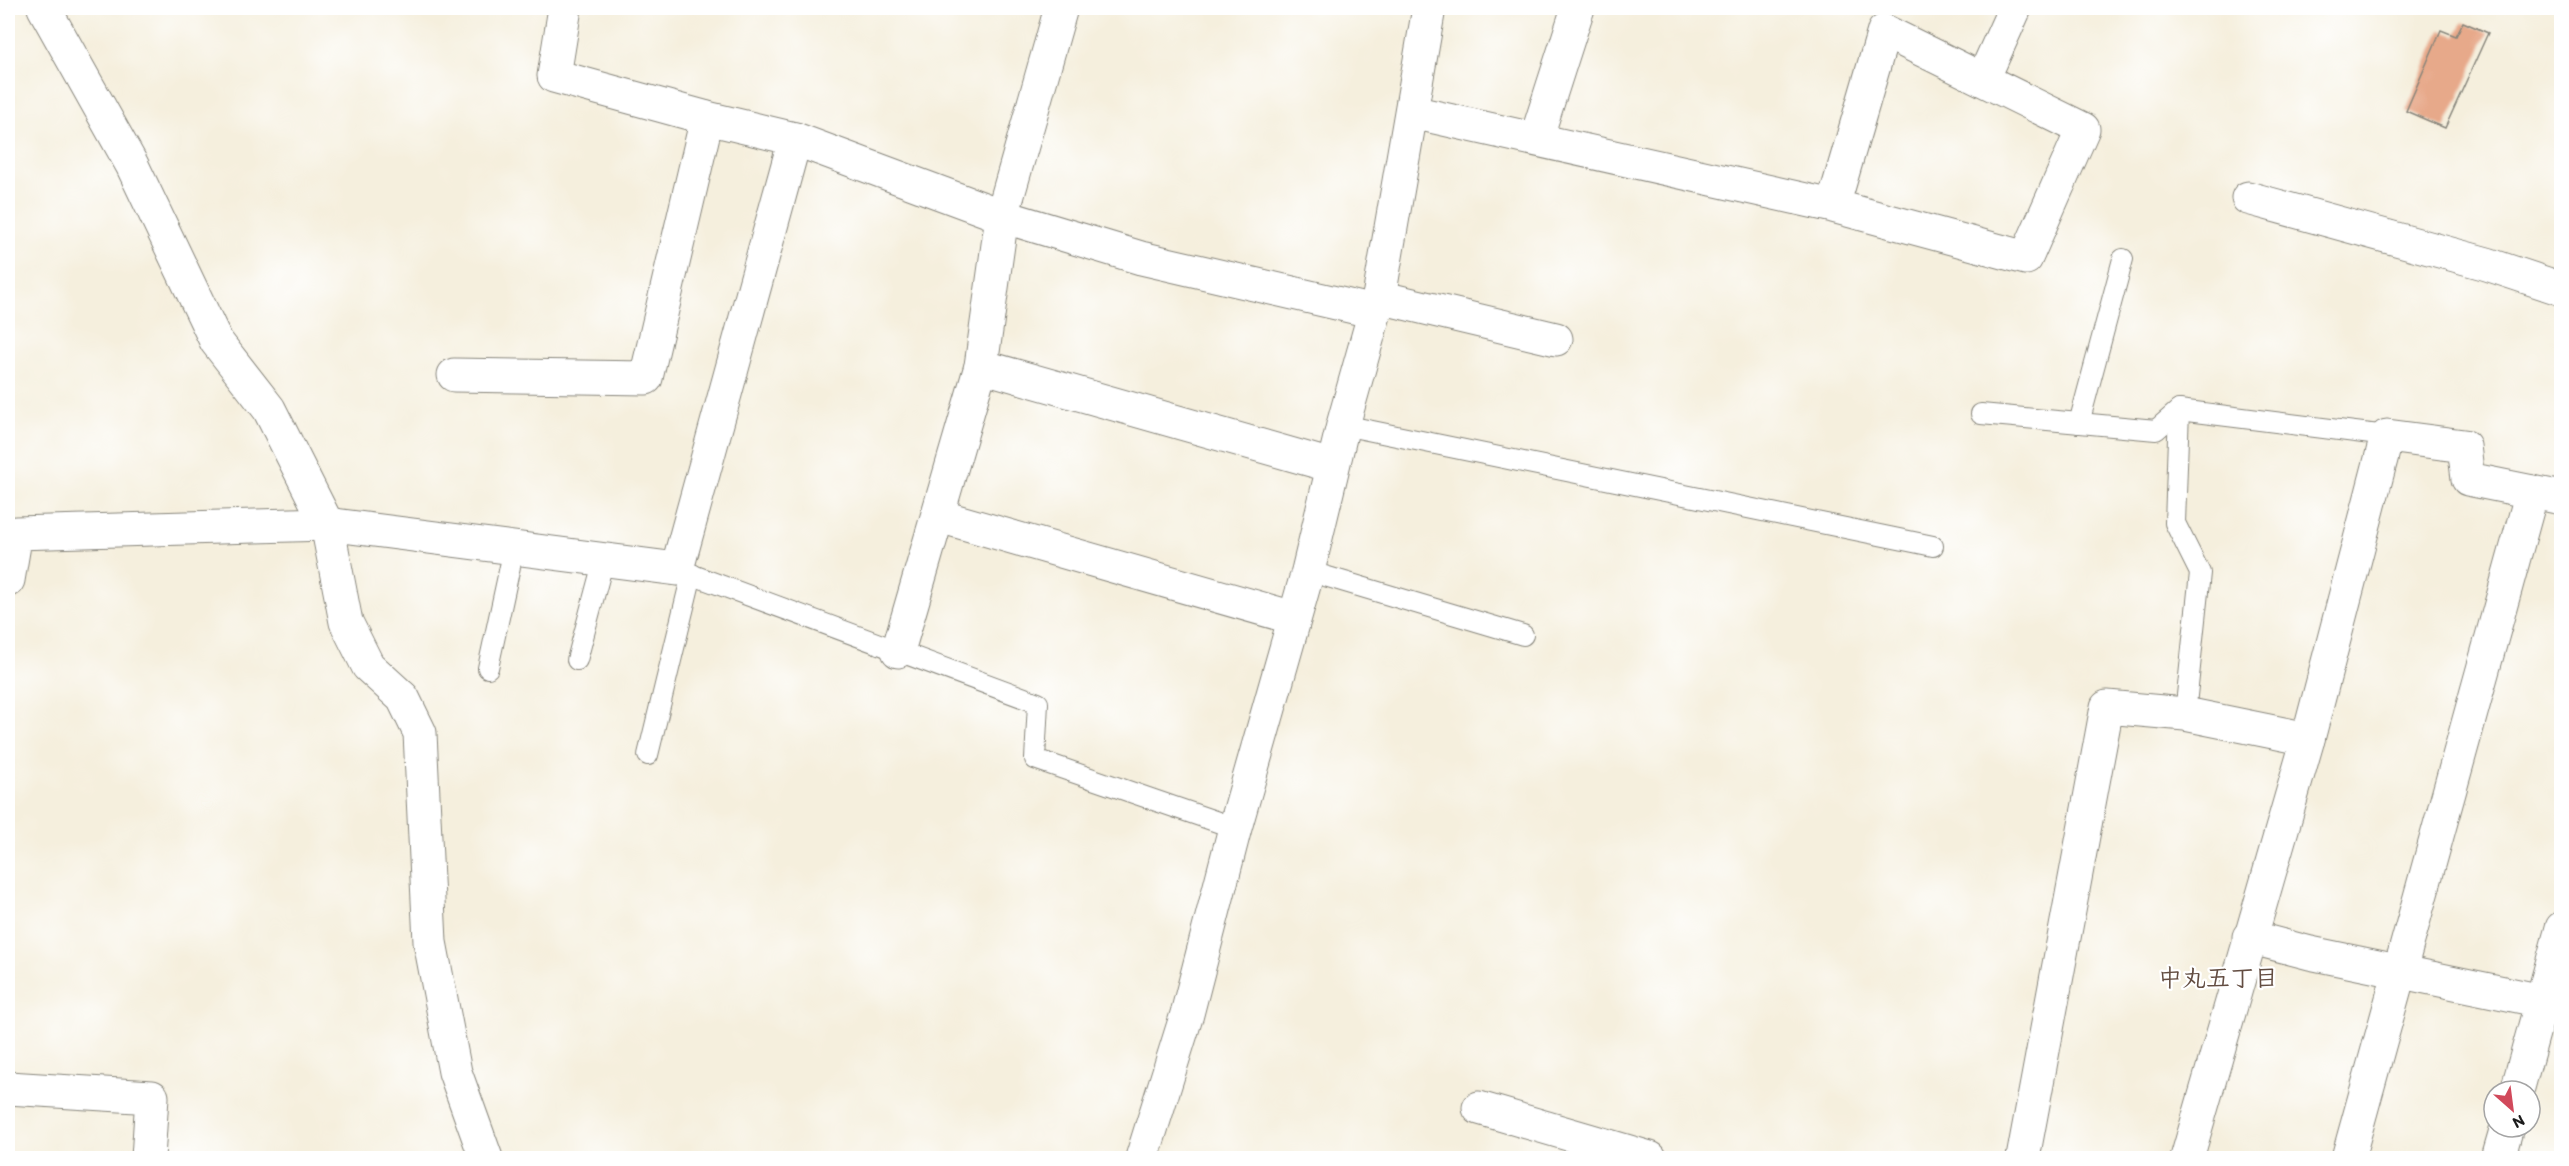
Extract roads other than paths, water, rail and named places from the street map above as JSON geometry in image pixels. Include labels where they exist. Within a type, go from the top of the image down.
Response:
[{"type":"street","points":[[44,8],[132,165],[216,341],[269,409],[327,524],[346,622],[368,666],[403,698],[420,733],[430,942],[455,1072],[486,1158]]},
{"type":"street","points":[[565,8],[554,76],[707,118],[795,139],[1002,216],[1141,258],[1556,339]]},
{"type":"street","points":[[898,651],[981,366],[1002,216],[1061,8]]},
{"type":"street","points":[[1142,1158],[1186,1014],[1234,828],[1308,571],[1342,425],[1377,304],[1429,8]]},
{"type":"street","points":[[1536,139],[1578,8]]},
{"type":"street","points":[[1983,79],[2015,8]]},
{"type":"street","points":[[1412,111],[1833,206],[2026,258],[2083,129],[1884,31],[1833,206]]},
{"type":"street","points":[[454,375],[646,378],[707,118]]},
{"type":"street","points":[[8,580],[16,532],[327,524],[684,571],[795,139]]},
{"type":"street","points":[[2248,198],[2487,264],[2562,289]]},
{"type":"street","points":[[981,366],[1332,466]]},
{"type":"street","points":[[2187,1158],[2249,937],[2308,740],[2387,436],[2464,446],[2468,479],[2547,495],[2400,972],[2348,1158]]},
{"type":"street","points":[[939,516],[1294,618]]},
{"type":"street","points":[[2023,1158],[2107,707],[2186,714],[2308,740]]},
{"type":"street","points":[[2522,1079],[2552,1003],[2562,928]]},
{"type":"street","points":[[2249,937],[2310,953],[2552,1003]]},
{"type":"street","points":[[8,1088],[152,1097],[148,1158]]},
{"type":"street","points":[[1479,1108],[1568,1146],[1650,1158]]},
{"type":"street","points":[[2498,1158],[2504,1139]]},
{"type":"lane","points":[[2079,423],[2123,259]]},
{"type":"lane","points":[[2179,410],[2175,523],[2200,573],[2186,714]]},
{"type":"lane","points":[[1981,414],[2156,430],[2179,410],[2387,436]]},
{"type":"lane","points":[[1342,425],[1934,546]]},
{"type":"lane","points":[[488,668],[514,548]]},
{"type":"lane","points":[[577,660],[604,560]]},
{"type":"lane","points":[[648,755],[684,571],[1038,703],[1035,759],[1234,828]]},
{"type":"lane","points":[[1308,571],[1522,635]]},
{"type":"district","name":"中丸五丁目","points":[[2218,977]]}]
